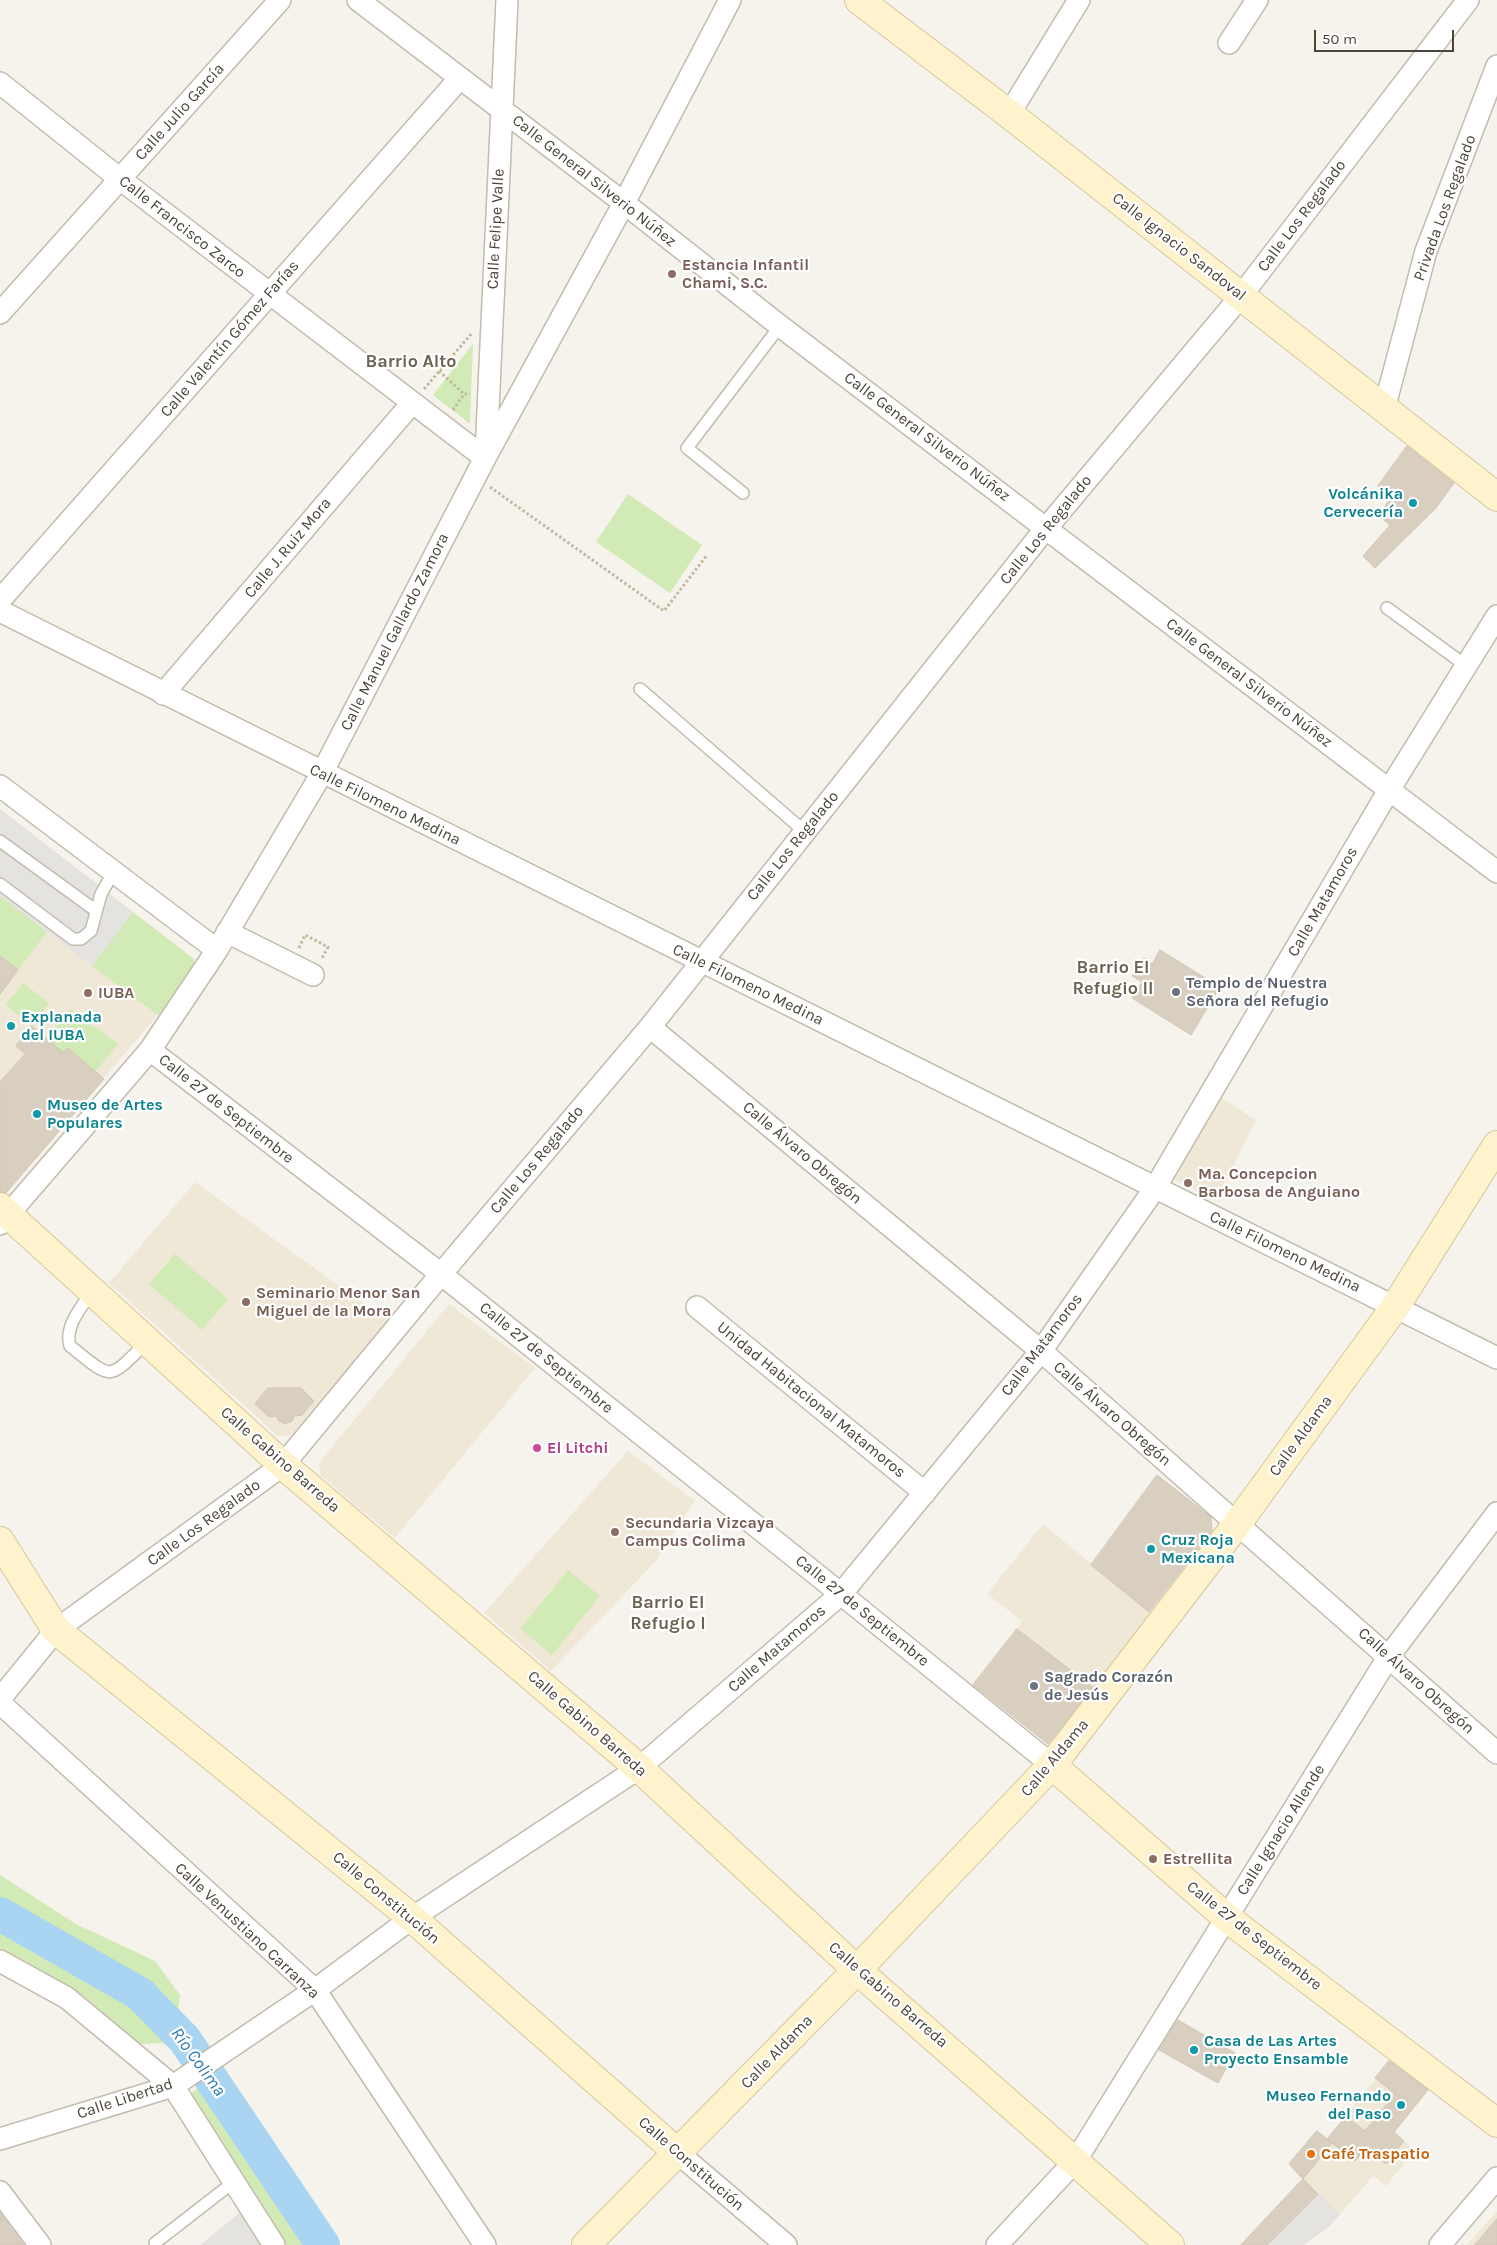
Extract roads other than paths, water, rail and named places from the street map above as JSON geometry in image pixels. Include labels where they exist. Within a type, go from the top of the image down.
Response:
[{"type":"street","name":"Calle Julio García","points":[[0,313],[280,0]]},
{"type":"street","name":"Calle General Silverio Núñez","points":[[358,0],[624,203],[780,326],[1497,872]]},
{"type":"street","name":"Calle Felipe Valle","points":[[481,467],[488,394],[507,0]]},
{"type":"street","name":"Calle Manuel Gallardo Zamora","points":[[3,1216],[150,1050],[222,941],[322,773],[481,467],[624,203],[730,0]]},
{"type":"street","name":"Calle Ignacio Sandoval","points":[[859,0],[1009,114],[1497,497]]},
{"type":"street","points":[[1009,114],[1079,0]]},
{"type":"street","points":[[1229,43],[1257,0]]},
{"type":"street","name":"Calle Los Regalado","points":[[0,1701],[56,1630],[284,1465],[441,1274],[650,1027],[1046,528],[1241,296],[1468,0]]},
{"type":"street","name":"Privada Los Regalado","points":[[1384,409],[1426,250],[1497,66]]},
{"type":"street","name":"Calle Valentín Gómez Farías","points":[[0,600],[460,78]]},
{"type":"street","name":"Calle Francisco Zarco","points":[[0,83],[270,295],[443,425],[481,467]]},
{"type":"street","name":"Calle J. Ruiz Mora","points":[[164,694],[412,403]]},
{"type":"street","name":"Calle Filomeno Medina","points":[[0,611],[700,962],[1497,1358]]},
{"type":"street","name":"Calle Matamoros","points":[[412,1918],[639,1768],[841,1594],[1041,1351],[1155,1188],[1389,790],[1497,616]]},
{"type":"street","points":[[0,786],[113,873],[222,941],[313,975]]},
{"type":"street","name":"Calle Álvaro Obregón","points":[[650,1027],[1041,1351],[1497,1753]]},
{"type":"street","name":"Calle 27 de Septiembre","points":[[150,1050],[441,1274],[841,1594],[1052,1765],[1227,1918],[1497,2123]]},
{"type":"street","name":"Calle Aldama","points":[[586,2245],[857,1970],[1052,1765],[1237,1524],[1395,1307],[1497,1145]]},
{"type":"street","name":"Calle Gabino Barreda","points":[[3,1216],[92,1291],[284,1465],[639,1768],[857,1970],[1076,2160],[1170,2245]]},
{"type":"street","name":"Unidad Habitacional Matamoros","points":[[697,1308],[924,1493]]},
{"type":"street","name":"Calle Ignacio Allende","points":[[997,2245],[1076,2160],[1388,1656],[1497,1514]]},
{"type":"street","name":"Calle Constitución","points":[[0,1541],[56,1630],[412,1918],[678,2153],[786,2245]]},
{"type":"street","name":"Calle Venustiano Carranza","points":[[0,1701],[314,1990],[485,2245]]},
{"type":"street","name":"Calle Libertad","points":[[0,2139],[173,2086],[314,1990],[412,1918]]},
{"type":"street","points":[[0,1961],[67,1998],[173,2086],[274,2245]]},
{"type":"street","points":[[1440,2245],[1497,2178]]},
{"type":"street","points":[[0,2192],[40,2245]]},
{"type":"lane","points":[[743,493],[687,448],[780,326]]},
{"type":"lane","points":[[1387,608],[1465,665]]},
{"type":"lane","points":[[640,689],[804,832]]},
{"type":"lane","points":[[0,841],[95,910]]},
{"type":"lane","points":[[0,884],[73,939],[82,939],[91,931],[95,910],[101,894],[113,873]]},
{"type":"lane","points":[[92,1291],[69,1328],[68,1339],[70,1346],[103,1372],[112,1372],[119,1369],[148,1341]]},
{"type":"lane","points":[[156,2243],[235,2181]]},
{"type":"waterway","name":"Río Colima","points":[[0,1914],[140,1994],[185,2040],[323,2245]]},
{"type":"place","name":"Estancia Infantil Chami, S.C.","points":[[672,274]]},
{"type":"place","name":"Volcánika Cervecería","points":[[1413,503]]},
{"type":"place","name":"Templo de Nuestra Señora del Refugio","points":[[1176,992]]},
{"type":"place","name":"IUBA","points":[[88,993]]},
{"type":"place","name":"Explanada del IUBA","points":[[11,1026]]},
{"type":"place","name":"Museo de Artes Populares","points":[[37,1114]]},
{"type":"place","name":"Ma. Concepcion Barbosa de Anguiano","points":[[1188,1183]]},
{"type":"place","name":"Seminario Menor San Miguel de la Mora","points":[[246,1302]]},
{"type":"place","name":"El Litchi","points":[[537,1448]]},
{"type":"place","name":"Secundaria Vizcaya Campus Colima","points":[[615,1532]]},
{"type":"place","name":"Cruz Roja Mexicana","points":[[1151,1549]]},
{"type":"place","name":"Sagrado Corazón de Jesús","points":[[1034,1686]]},
{"type":"place","name":"Estrellita","points":[[1153,1859]]},
{"type":"place","name":"Casa de Las Artes Proyecto Ensamble","points":[[1194,2050]]},
{"type":"place","name":"Museo Fernando del Paso","points":[[1401,2105]]},
{"type":"place","name":"Café Traspatio","points":[[1311,2154]]},
{"type":"district","name":"Barrio Alto","points":[[411,362]]},
{"type":"district","name":"Barrio El Refugio II","points":[[1113,978]]},
{"type":"district","name":"Barrio El Refugio I","points":[[668,1614]]}]
